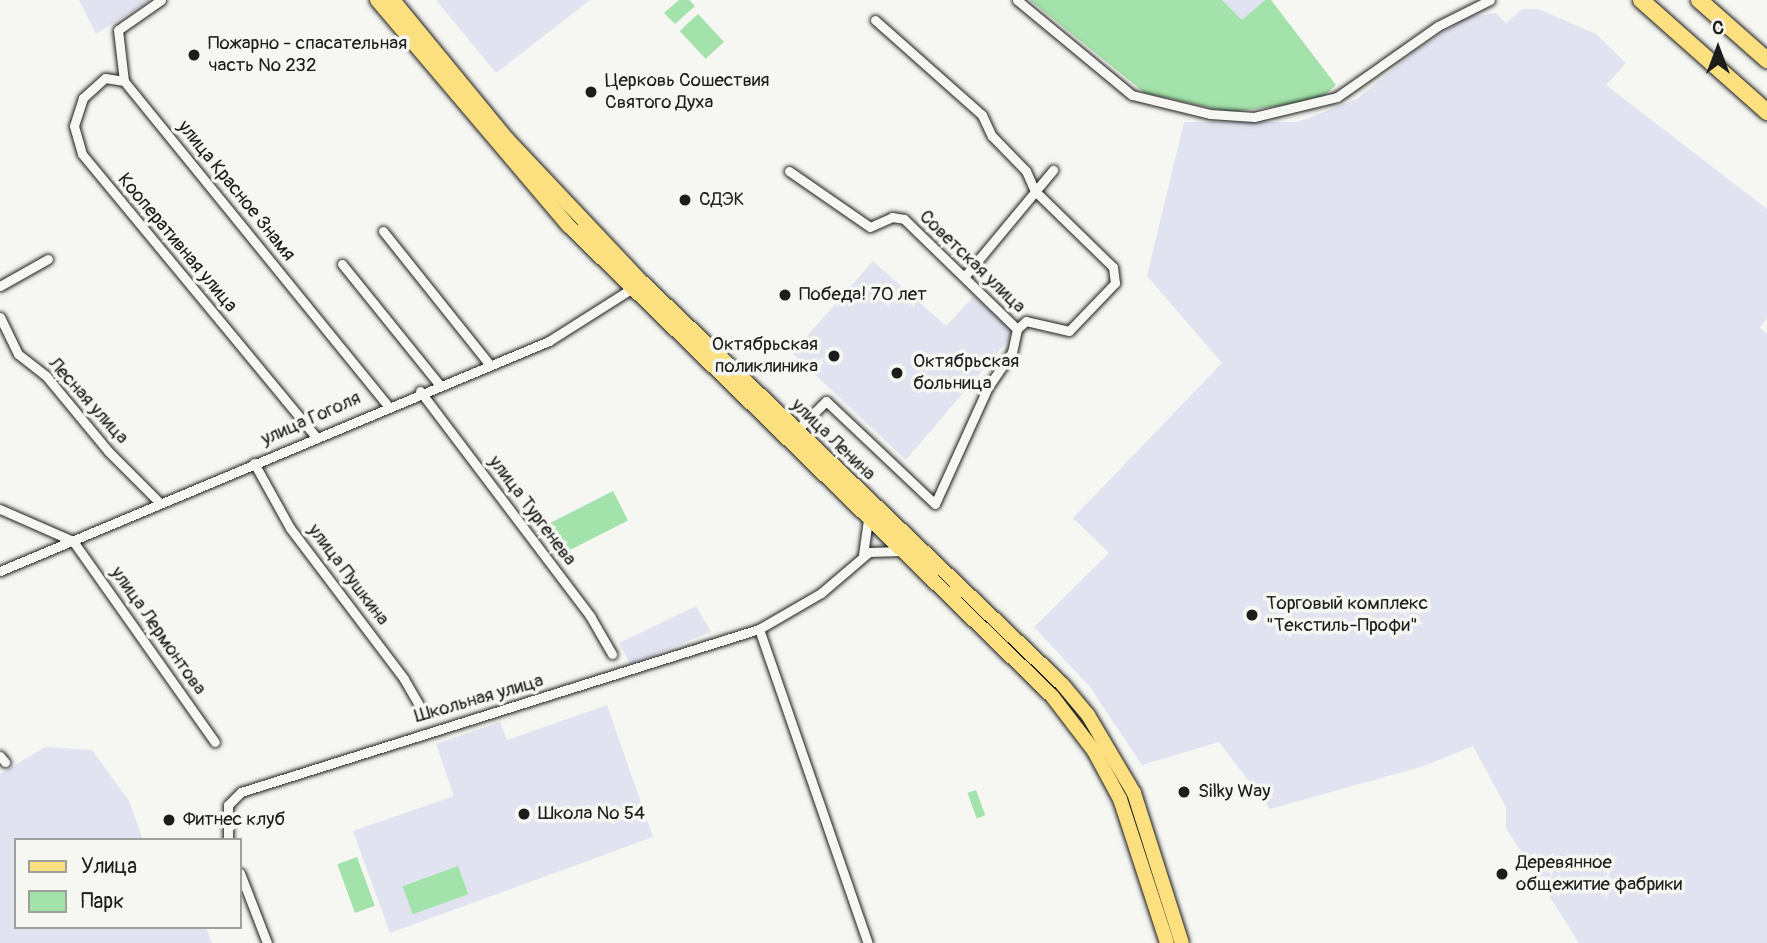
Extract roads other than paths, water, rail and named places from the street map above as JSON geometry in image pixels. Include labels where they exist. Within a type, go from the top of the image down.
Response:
[{"type":"highway","points":[[1641,0],[1767,111]]},
{"type":"highway","points":[[1699,0],[1767,60]]},
{"type":"main road","name":"улица Ленина","points":[[377,0],[498,146],[631,289],[1052,696],[1094,751],[1124,809],[1167,943]]},
{"type":"main road","name":"улица Ленина","points":[[393,0],[566,204],[796,432],[1062,684],[1088,715],[1134,793],[1182,943]]},
{"type":"street","points":[[124,81],[118,30],[161,0]]},
{"type":"street","points":[[1017,0],[1132,95],[1210,114],[1254,117],[1338,97],[1438,26],[1490,0]]},
{"type":"street","points":[[875,20],[982,115],[992,136],[1026,171],[1035,191],[1117,276],[1069,331],[1027,321],[1017,329]]},
{"type":"street","name":"Кооперативная улица","points":[[124,81],[105,78],[83,98],[74,126],[82,154],[316,437]]},
{"type":"street","name":"улица Красное Знамя","points":[[124,81],[387,405]]},
{"type":"street","points":[[965,276],[1053,170]]},
{"type":"street","name":"Советская улица","points":[[789,171],[870,227],[892,217],[904,219],[1017,329],[1013,352],[988,387],[935,504],[826,401],[796,432]]},
{"type":"street","points":[[383,231],[489,364]]},
{"type":"street","points":[[0,286],[48,258]]},
{"type":"street","points":[[342,264],[439,384]]},
{"type":"street","name":"улица Гоголя","points":[[0,571],[580,325],[631,289]]},
{"type":"street","name":"Лесная улица","points":[[0,317],[18,354],[46,376],[108,451],[160,503]]},
{"type":"street","name":"улица Тургенева","points":[[420,391],[600,630],[612,654]]},
{"type":"street","name":"улица Пушкина","points":[[254,463],[290,528],[419,705]]},
{"type":"street","points":[[0,509],[73,541]]},
{"type":"street","points":[[868,519],[863,555],[879,549],[902,551]]},
{"type":"street","name":"улица Лермонтова","points":[[73,541],[215,742]]},
{"type":"street","name":"Школьная улица","points":[[228,838],[225,819],[228,805],[240,792],[759,629],[821,593],[863,555]]},
{"type":"street","points":[[759,629],[868,943]]},
{"type":"street","points":[[242,878],[267,943]]},
{"type":"place","name":"Пожарно - спасательная часть № 232","points":[[194,55]]},
{"type":"place","name":"Церковь Сошествия Святого Духа","points":[[591,92]]},
{"type":"place","name":"СДЭК","points":[[685,200]]},
{"type":"place","name":"Победа! 70 лет","points":[[785,295]]},
{"type":"place","name":"Октябрьская поликлиника","points":[[834,356]]},
{"type":"place","name":"Октябрьская больница","points":[[897,373]]},
{"type":"place","name":"Торговый комплекс \"Текстиль-Профи\"","points":[[1252,615]]},
{"type":"place","name":"Silky Way","points":[[1184,792]]},
{"type":"place","name":"Школа № 54","points":[[524,814]]},
{"type":"place","name":"Фитнес клуб","points":[[169,820]]},
{"type":"place","name":"Деревянное общежитие фабрики","points":[[1502,874]]}]
